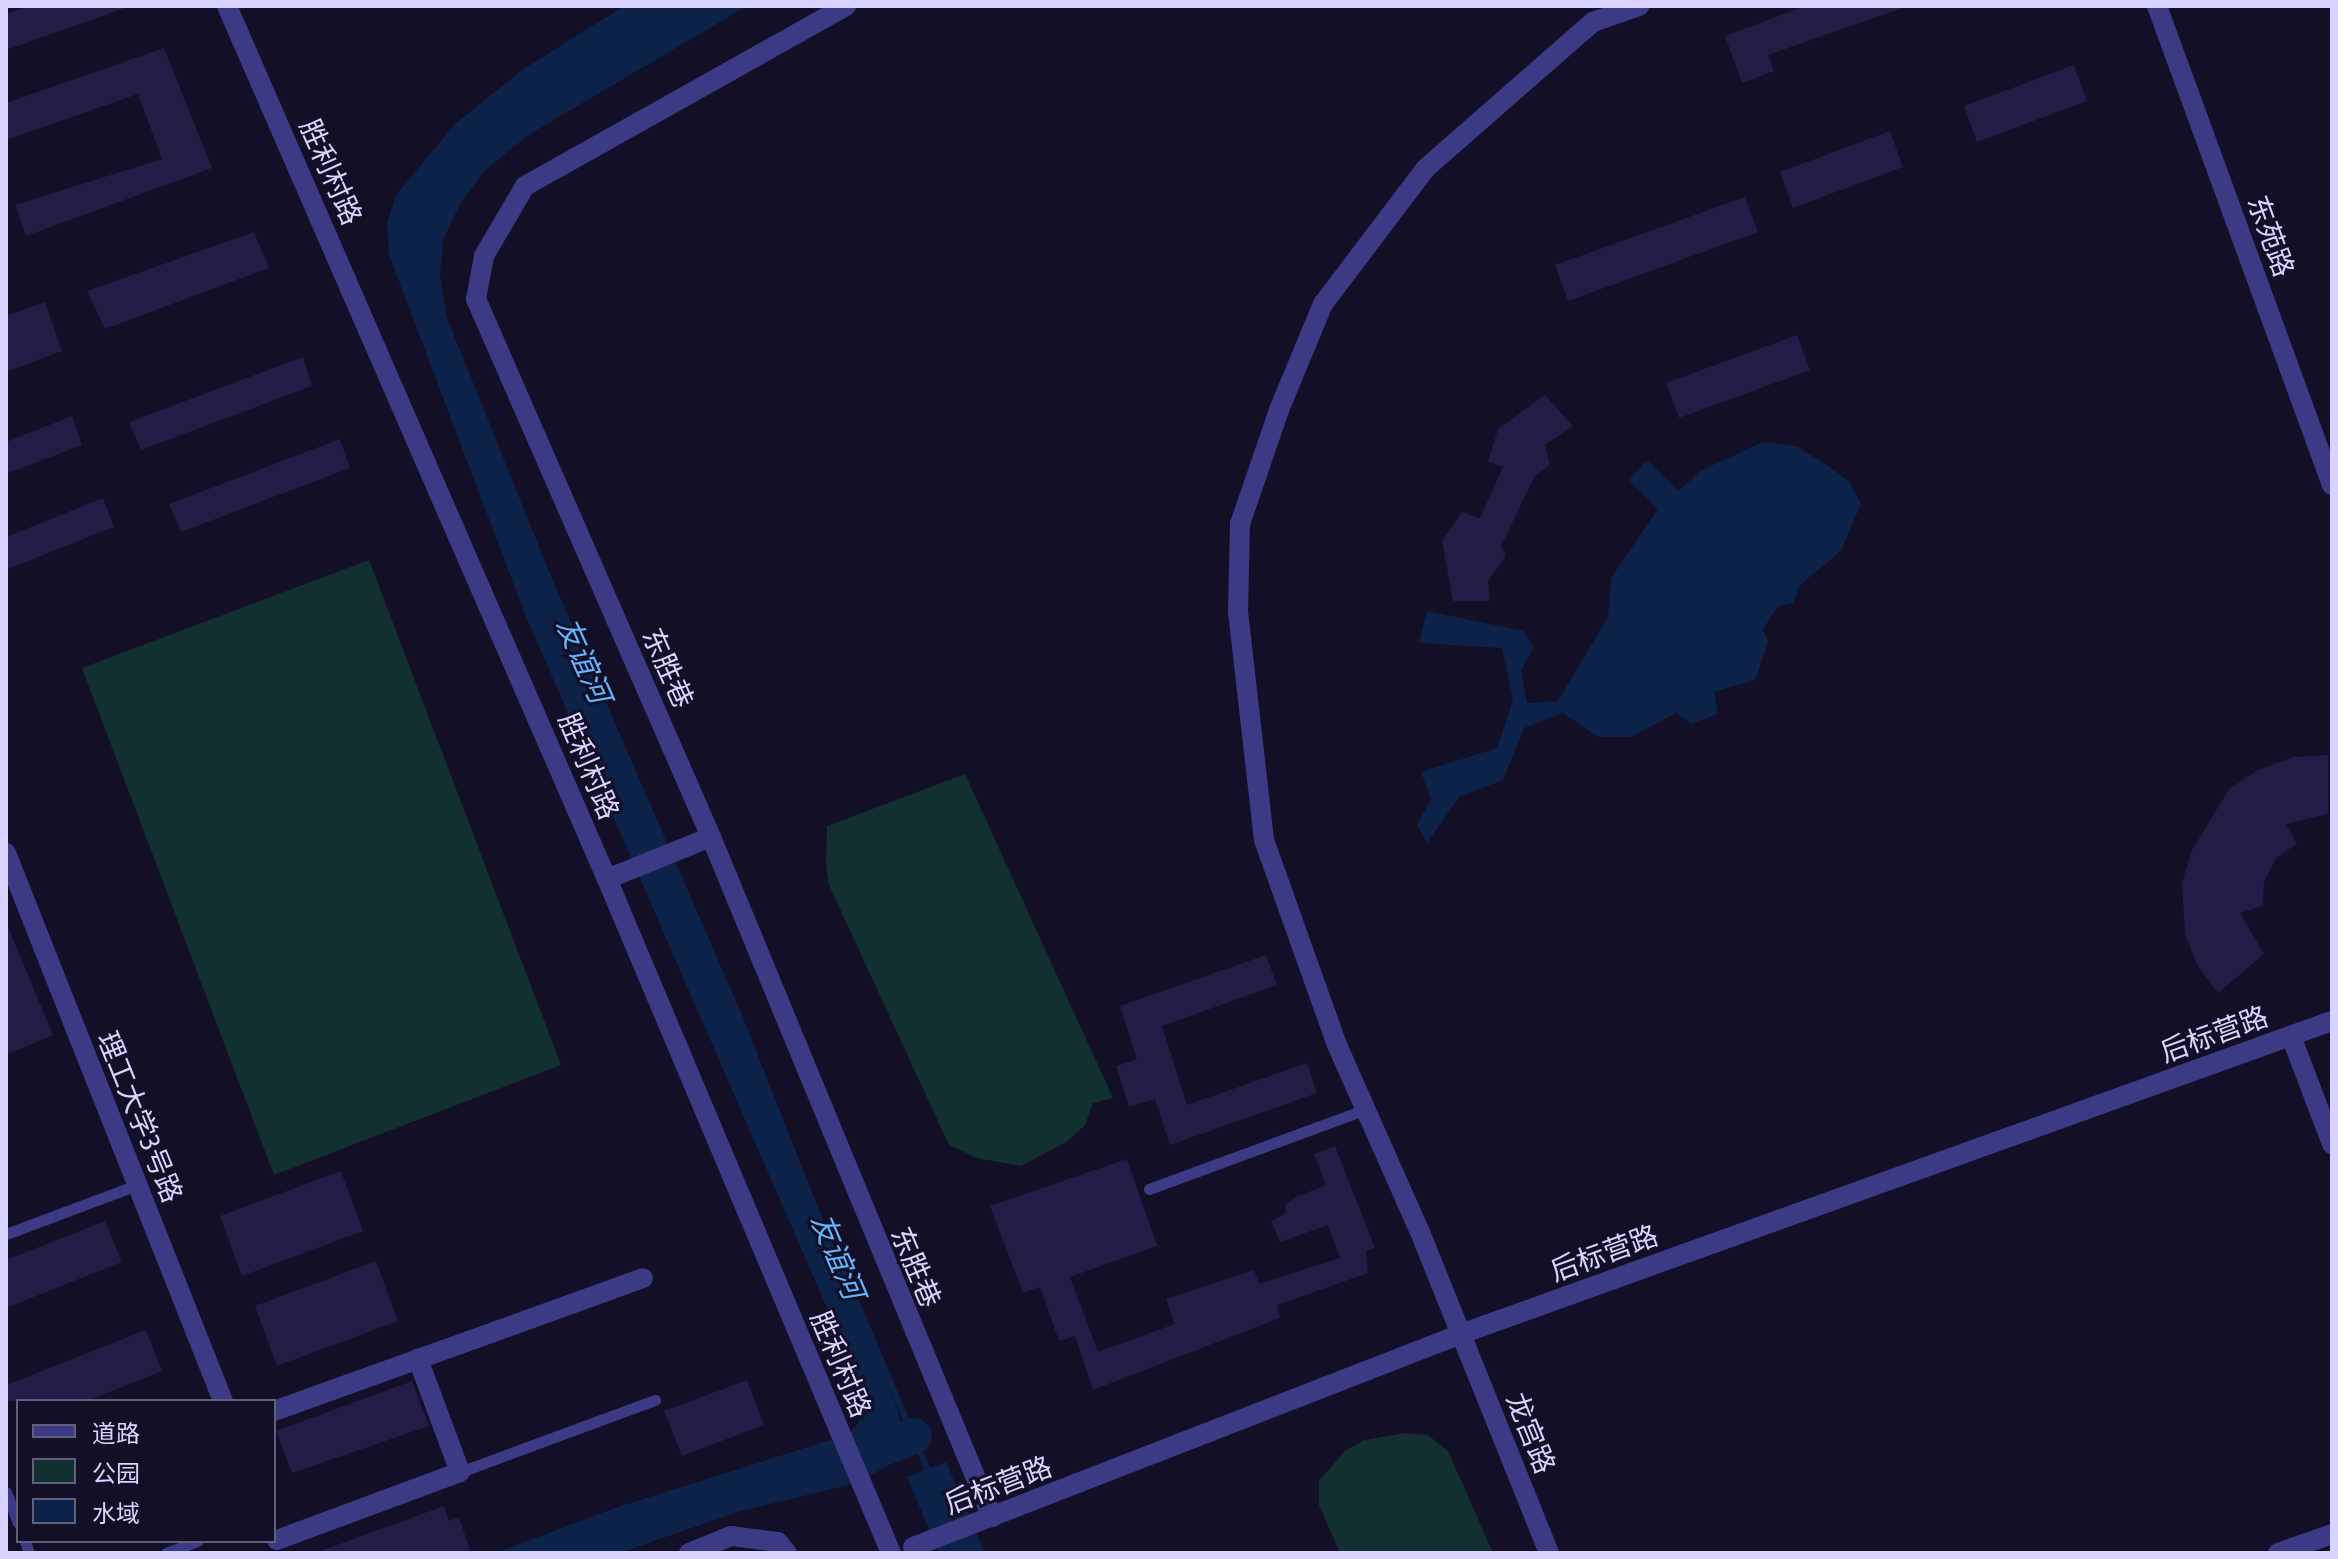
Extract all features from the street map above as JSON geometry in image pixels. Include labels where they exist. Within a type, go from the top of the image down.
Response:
[{"type":"street","name":"胜利村路","points":[[227,6],[607,879],[891,1553]]},
{"type":"street","name":"东胜巷","points":[[846,6],[525,186],[484,256],[476,299],[702,840],[992,1517]]},
{"type":"street","name":"龙宫路","points":[[1549,1553],[1461,1334],[1364,1110],[1264,840],[1238,612],[1240,524],[1279,410],[1323,304],[1425,169],[1593,22],[1639,6]]},
{"type":"street","name":"东苑路","points":[[2157,6],[2332,485]]},
{"type":"street","points":[[607,879],[702,840]]},
{"type":"street","name":"理工大学3号路","points":[[6,853],[222,1399]]},
{"type":"street","name":"后标营路","points":[[907,1550],[1461,1334],[2332,1021]]},
{"type":"street","points":[[2291,1036],[2332,1144]]},
{"type":"street","points":[[276,1410],[643,1278]]},
{"type":"street","points":[[278,1542],[460,1472],[418,1359]]},
{"type":"street","points":[[2278,1553],[2332,1534]]},
{"type":"street","points":[[689,1553],[731,1536],[778,1542],[787,1553]]},
{"type":"lane","points":[[1149,1189],[1364,1110]]},
{"type":"lane","points":[[6,1234],[137,1185]]},
{"type":"lane","points":[[460,1472],[655,1400]]},
{"type":"lane","points":[[6,1492],[16,1518]]},
{"type":"lane","points":[[166,1553],[193,1543]]},
{"type":"green space","points":[[369,560],[561,1065],[274,1175],[82,668]]},
{"type":"green space","points":[[965,774],[1113,1098],[1093,1103],[1085,1125],[1068,1141],[1021,1166],[977,1158],[949,1145],[829,885],[826,864],[827,826]]},
{"type":"green space","points":[[1405,1433],[1428,1435],[1448,1451],[1493,1553],[1340,1553],[1319,1505],[1319,1481],[1345,1451],[1364,1440]]},
{"type":"water","points":[[624,6],[747,6],[530,134],[485,170],[459,206],[443,240],[440,275],[447,318],[548,569],[742,1015],[898,1410],[903,1439],[886,1467],[856,1483],[741,1511],[619,1553],[495,1553],[615,1508],[849,1434],[866,1413],[864,1393],[525,614],[389,255],[387,223],[396,195],[455,124],[522,70]]},
{"type":"water","points":[[1763,442],[1796,446],[1825,464],[1849,481],[1861,504],[1841,551],[1800,585],[1793,603],[1778,606],[1763,629],[1768,642],[1755,680],[1714,692],[1718,714],[1691,724],[1676,713],[1631,737],[1598,737],[1563,713],[1524,728],[1503,780],[1459,797],[1427,843],[1417,825],[1431,799],[1421,772],[1497,748],[1513,700],[1502,648],[1419,643],[1427,611],[1524,631],[1534,647],[1521,671],[1527,703],[1558,701],[1608,617],[1611,578],[1658,509],[1628,480],[1647,460],[1679,491],[1700,471]]},
{"type":"water","points":[[946,1462],[985,1553],[939,1553],[907,1477]]},
{"type":"building","points":[[28,6],[125,8],[6,50],[6,14]]},
{"type":"building","points":[[1805,6],[1902,8],[1768,55],[1774,71],[1742,83],[1725,36]]},
{"type":"building","points":[[164,48],[212,168],[26,236],[15,205],[162,159],[138,94],[6,140],[6,103]]},
{"type":"building","points":[[2074,65],[2087,101],[1977,142],[1964,106]]},
{"type":"building","points":[[1890,131],[1903,167],[1793,208],[1780,172]]},
{"type":"building","points":[[1745,197],[1758,232],[1568,301],[1555,265]]},
{"type":"building","points":[[254,232],[269,268],[105,329],[87,291]]},
{"type":"building","points":[[45,302],[62,351],[6,372],[6,316]]},
{"type":"building","points":[[1797,335],[1810,370],[1679,418],[1666,383]]},
{"type":"building","points":[[303,357],[312,386],[141,450],[129,422]]},
{"type":"building","points":[[1545,395],[1573,426],[1545,445],[1550,465],[1535,476],[1501,546],[1506,555],[1488,581],[1490,601],[1453,601],[1442,541],[1462,512],[1480,518],[1503,467],[1488,462],[1498,429]]},
{"type":"building","points":[[72,416],[82,445],[6,474],[6,442]]},
{"type":"building","points":[[340,439],[350,468],[181,532],[169,504]]},
{"type":"building","points":[[103,498],[114,527],[6,570],[6,537]]},
{"type":"building","points":[[2328,755],[2328,814],[2286,824],[2297,844],[2276,858],[2264,882],[2263,906],[2240,913],[2264,954],[2218,993],[2197,965],[2185,934],[2182,883],[2191,852],[2229,789],[2258,770],[2293,757]]},
{"type":"building","points":[[6,922],[53,1035],[6,1055]]},
{"type":"building","points":[[1266,955],[1277,985],[1162,1026],[1187,1105],[1307,1063],[1317,1093],[1170,1145],[1155,1099],[1129,1107],[1116,1066],[1137,1059],[1120,1006]]},
{"type":"building","points":[[1335,1146],[1375,1248],[1366,1251],[1368,1273],[1277,1305],[1280,1318],[1093,1390],[1075,1336],[1059,1341],[1040,1287],[1023,1293],[990,1206],[1127,1159],[1157,1246],[1070,1277],[1098,1352],[1175,1324],[1166,1299],[1254,1270],[1259,1284],[1340,1258],[1328,1225],[1280,1242],[1271,1221],[1285,1214],[1286,1204],[1296,1197],[1326,1185],[1314,1154]]},
{"type":"building","points":[[341,1171],[363,1231],[242,1276],[220,1216]]},
{"type":"building","points":[[105,1221],[122,1262],[6,1308],[6,1260]]},
{"type":"building","points":[[376,1261],[398,1321],[277,1366],[255,1306]]},
{"type":"building","points":[[146,1330],[162,1371],[92,1399],[6,1401],[6,1385]]},
{"type":"building","points":[[747,1380],[764,1425],[682,1456],[664,1411]]},
{"type":"building","points":[[412,1381],[429,1426],[292,1473],[276,1431]]},
{"type":"building","points":[[444,1506],[449,1521],[459,1517],[471,1553],[315,1553]]},
{"type":"waterway","name":"友谊河","points":[[825,1228],[930,1475]]},
{"type":"waterway","name":"友谊河","points":[[858,1458],[914,1436]]}]
